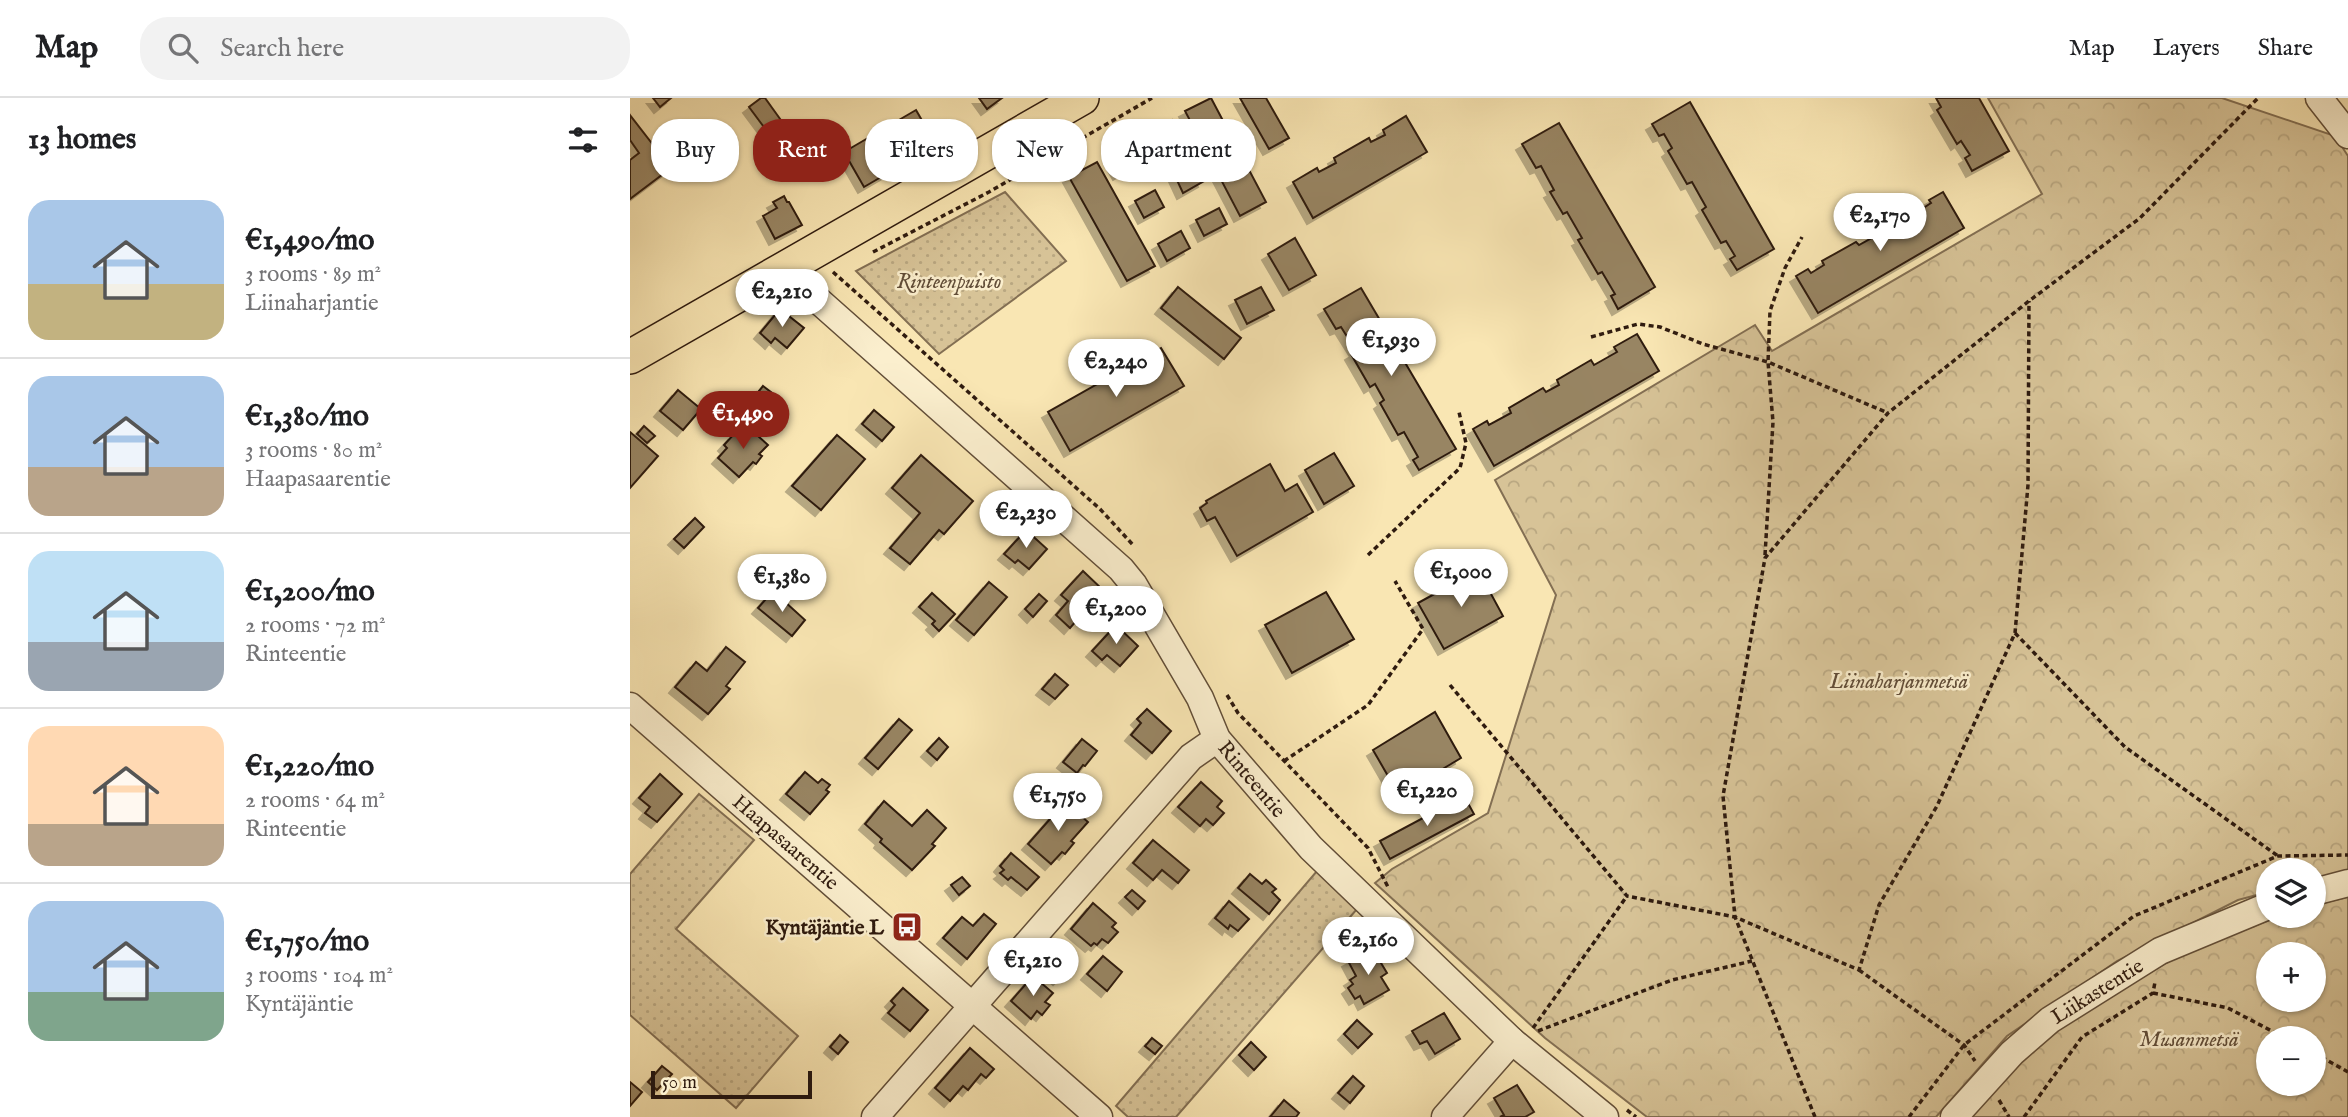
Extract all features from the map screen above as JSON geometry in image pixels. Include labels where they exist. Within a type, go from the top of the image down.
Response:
[{"type":"main road","points":[[630,357],[796,276],[1082,98]]},
{"type":"street","points":[[2319,98],[2348,135]]},
{"type":"street","name":"Rinteentie","points":[[796,276],[1121,569],[1134,585],[1200,698],[1217,739],[1311,848],[1512,1041],[1615,1113]]},
{"type":"street","name":"Haapasaarentie","points":[[630,706],[1099,1117]]},
{"type":"street","points":[[875,1117],[1191,757],[1217,739]]},
{"type":"street","points":[[2326,888],[2348,883]]},
{"type":"street","name":"Liikastentie","points":[[1954,1117],[1987,1079],[2050,1020],[2160,951],[2256,911]]},
{"type":"street","points":[[1445,1117],[1512,1041]]},
{"type":"path","points":[[869,254],[989,192],[1152,98]]},
{"type":"path","points":[[1765,558],[1888,413],[2029,301],[2140,218],[2258,98]]},
{"type":"path","points":[[1802,237],[1785,268],[1770,311],[1768,362],[1773,422],[1765,558],[1723,796],[1735,917],[1815,1117]]},
{"type":"path","points":[[796,276],[833,272],[1100,509],[1139,551]]},
{"type":"path","points":[[1859,970],[1879,905],[1937,806],[2015,634],[2028,485],[2029,301]]},
{"type":"path","points":[[1591,337],[1638,324],[1660,327],[1703,344],[1768,362],[1888,413]]},
{"type":"path","points":[[1368,555],[1460,468],[1466,443],[1459,412]]},
{"type":"path","points":[[1284,761],[1368,705],[1423,629],[1395,581]]},
{"type":"path","points":[[2015,634],[2125,747],[2278,856]]},
{"type":"path","points":[[1450,685],[1627,896],[1735,917],[1859,970],[1964,1045]]},
{"type":"path","points":[[1224,691],[1238,713],[1368,848],[1393,895]]},
{"type":"path","points":[[1627,896],[1529,1034],[1671,980],[1752,961]]},
{"type":"path","points":[[2153,993],[2160,951]]},
{"type":"path","points":[[2024,1117],[2082,1037],[2153,993],[2228,1007],[2263,1026]]},
{"type":"path","points":[[2326,1060],[2348,1072]]},
{"type":"path","points":[[1615,1113],[1636,1117]]},
{"type":"green space","name":"Liinaharjanmetsä","points":[[1988,98],[2222,98],[2335,136],[2348,156],[2348,870],[2326,876],[2326,858],[2256,858],[2256,895],[2238,900],[2117,961],[2007,1036],[1936,1117],[1647,1117],[1545,1038],[1375,883],[1392,869],[1488,813],[1556,595],[1495,480],[1755,325],[1772,351],[2042,194]]},
{"type":"green space","name":"Rinteenpuisto","points":[[1005,192],[1066,261],[939,354],[856,271]]},
{"type":"green space","points":[[699,794],[754,840],[676,929],[798,1036],[736,1108],[630,1015],[630,874]]},
{"type":"green space","points":[[1317,871],[1357,909],[1176,1117],[1128,1117],[1116,1106]]},
{"type":"green space","name":"Musanmetsä","points":[[2348,897],[2348,1117],[1970,1117],[2035,1046],[2076,1016],[2180,955],[2256,925],[2256,928],[2326,928],[2326,902]]},
{"type":"building","points":[[653,98],[671,98],[660,107]]},
{"type":"building","points":[[765,98],[780,119],[758,119],[749,107]]},
{"type":"building","points":[[979,98],[1002,98],[987,109]]},
{"type":"building","points":[[1211,98],[1222,119],[1189,119],[1185,111]]},
{"type":"building","points":[[1240,98],[1266,98],[1289,138],[1269,149],[1256,126],[1256,119],[1252,119]]},
{"type":"building","points":[[1936,98],[1979,98],[2009,151],[1972,171],[1965,158],[1970,155],[1961,141],[1957,144],[1937,110],[1941,107]]},
{"type":"building","points":[[1690,102],[1774,249],[1737,270],[1730,259],[1735,256],[1726,241],[1721,243],[1702,210],[1706,207],[1692,182],[1687,184],[1668,151],[1672,148],[1664,134],[1659,136],[1652,124]]},
{"type":"building","points":[[916,110],[921,119],[901,119]]},
{"type":"building","points":[[630,115],[651,142],[652,182],[630,199],[630,160],[639,153],[630,140]]},
{"type":"building","points":[[1406,116],[1427,152],[1313,218],[1293,182],[1317,168],[1319,172],[1336,163],[1334,158],[1369,138],[1371,142],[1385,135],[1383,130]]},
{"type":"building","points":[[1559,123],[1655,287],[1618,309],[1611,296],[1615,294],[1602,272],[1598,274],[1578,240],[1582,238],[1567,212],[1563,214],[1550,192],[1554,190],[1541,166],[1536,168],[1522,144]]},
{"type":"building","points":[[865,140],[865,182],[873,182],[864,187],[851,164],[851,148]]},
{"type":"building","points":[[1097,162],[1101,169],[1101,182],[1108,182],[1155,266],[1127,281],[1072,182],[1087,182],[1087,167]]},
{"type":"building","points":[[1178,182],[1202,182],[1183,193]]},
{"type":"building","points":[[1222,182],[1255,182],[1266,202],[1240,216]]},
{"type":"building","points":[[1155,190],[1164,207],[1144,218],[1135,201]]},
{"type":"building","points":[[1943,192],[1964,228],[1818,313],[1796,276],[1808,269],[1811,273],[1824,265],[1822,261],[1856,242],[1859,245],[1884,231],[1882,227],[1915,208],[1917,212],[1931,203],[1929,200]]},
{"type":"building","points":[[784,196],[802,225],[775,239],[763,216],[777,208],[773,202]]},
{"type":"building","points":[[1219,208],[1227,224],[1204,236],[1196,220]]},
{"type":"building","points":[[1181,231],[1190,248],[1167,261],[1158,244]]},
{"type":"building","points":[[1295,238],[1316,275],[1289,290],[1268,254]]},
{"type":"building","points":[[1178,287],[1241,338],[1224,359],[1161,308]]},
{"type":"building","points":[[1261,287],[1274,310],[1247,324],[1235,300]]},
{"type":"building","points":[[1361,288],[1456,449],[1419,470],[1413,460],[1418,457],[1404,432],[1398,435],[1380,403],[1384,400],[1375,384],[1370,387],[1351,354],[1356,351],[1341,327],[1336,329],[1324,309]]},
{"type":"building","points":[[780,309],[804,328],[787,348],[775,338],[771,343],[760,333]]},
{"type":"building","points":[[1637,334],[1659,371],[1494,466],[1473,429],[1487,421],[1489,425],[1511,413],[1509,408],[1543,388],[1546,392],[1559,385],[1557,380],[1591,360],[1594,365],[1617,352],[1614,347]]},
{"type":"building","points":[[1161,348],[1184,386],[1070,451],[1048,412]]},
{"type":"building","points":[[763,386],[776,396],[766,407],[754,397]]},
{"type":"building","points":[[678,390],[701,409],[683,430],[660,411]]},
{"type":"building","points":[[874,410],[894,427],[882,441],[862,424]]},
{"type":"building","points":[[644,426],[655,436],[647,443],[637,434]]},
{"type":"building","points":[[747,426],[768,445],[759,454],[762,456],[756,464],[753,462],[739,477],[718,458],[727,448],[724,445],[734,434],[737,436]]},
{"type":"building","points":[[630,432],[658,456],[630,488]]},
{"type":"building","points":[[837,435],[865,459],[821,510],[792,486]]},
{"type":"building","points":[[1334,453],[1354,486],[1324,504],[1305,470]]},
{"type":"building","points":[[921,455],[973,501],[944,534],[939,530],[910,564],[890,548],[920,513],[892,488]]},
{"type":"building","points":[[1270,464],[1285,491],[1297,484],[1313,512],[1237,556],[1215,517],[1207,521],[1200,508],[1206,501]]},
{"type":"building","points":[[695,518],[704,527],[684,548],[674,539]]},
{"type":"building","points":[[1026,530],[1047,549],[1029,569],[1004,554]]},
{"type":"building","points":[[1478,570],[1503,616],[1444,649],[1418,603]]},
{"type":"building","points":[[1083,571],[1103,590],[1070,628],[1056,615],[1068,601],[1061,595]]},
{"type":"building","points":[[989,582],[1007,597],[974,635],[956,620]]},
{"type":"building","points":[[773,591],[805,620],[792,636],[758,608]]},
{"type":"building","points":[[1326,592],[1354,639],[1292,673],[1265,625]]},
{"type":"building","points":[[932,593],[955,614],[939,631],[932,624],[935,621],[919,607]]},
{"type":"building","points":[[1039,594],[1047,601],[1033,617],[1025,609]]},
{"type":"building","points":[[1116,625],[1138,646],[1120,666],[1107,655],[1102,660],[1092,651]]},
{"type":"building","points":[[726,647],[745,662],[726,686],[730,689],[708,714],[675,687],[696,662],[707,671]]},
{"type":"building","points":[[1055,674],[1068,685],[1055,699],[1042,689]]},
{"type":"building","points":[[1147,709],[1171,731],[1152,753],[1131,735],[1141,723],[1137,719]]},
{"type":"building","points":[[1435,712],[1461,758],[1399,795],[1373,750]]},
{"type":"building","points":[[899,719],[912,730],[878,769],[865,758]]},
{"type":"building","points":[[939,738],[948,747],[937,760],[927,751]]},
{"type":"building","points":[[1082,739],[1097,751],[1077,773],[1063,762]]},
{"type":"building","points":[[805,772],[818,783],[822,779],[830,785],[826,790],[829,792],[810,814],[786,794]]},
{"type":"building","points":[[660,774],[682,794],[657,822],[645,813],[650,807],[639,798]]},
{"type":"building","points":[[1201,782],[1222,801],[1217,807],[1224,813],[1213,825],[1206,819],[1200,826],[1178,807]]},
{"type":"building","points":[[1464,796],[1474,814],[1390,859],[1380,841]]},
{"type":"building","points":[[884,801],[912,826],[927,810],[946,828],[932,844],[935,846],[912,870],[880,842],[882,839],[865,824]]},
{"type":"building","points":[[1065,802],[1088,822],[1071,841],[1074,843],[1065,854],[1062,852],[1051,864],[1028,844]]},
{"type":"building","points":[[1153,840],[1189,870],[1178,883],[1162,870],[1153,880],[1133,863]]},
{"type":"building","points":[[1011,853],[1039,877],[1027,890],[1011,877],[1008,880],[1000,873],[1004,870],[1000,866]]},
{"type":"building","points":[[1250,874],[1262,884],[1266,880],[1276,889],[1272,892],[1280,900],[1269,914],[1238,888]]},
{"type":"building","points":[[962,877],[970,886],[959,895],[951,885]]},
{"type":"building","points":[[1132,890],[1145,901],[1138,909],[1125,897]]},
{"type":"building","points":[[1229,901],[1249,919],[1238,931],[1230,925],[1228,929],[1215,918]]},
{"type":"building","points":[[1093,903],[1116,923],[1112,927],[1118,932],[1108,943],[1102,939],[1097,945],[1094,943],[1091,946],[1071,929]]},
{"type":"building","points":[[984,914],[996,924],[967,959],[943,938],[962,917],[973,926]]},
{"type":"building","points":[[1372,948],[1387,973],[1381,977],[1389,990],[1364,1004],[1360,996],[1355,999],[1348,988],[1353,984],[1350,980],[1356,976],[1348,961]]},
{"type":"building","points":[[1055,956],[1069,969],[1059,979],[1045,966]]},
{"type":"building","points":[[1103,956],[1122,972],[1107,991],[1087,974]]},
{"type":"building","points":[[1033,976],[1053,993],[1045,1002],[1050,1005],[1042,1015],[1037,1011],[1031,1019],[1011,1001]]},
{"type":"building","points":[[903,988],[928,1010],[910,1031],[888,1013],[895,1005],[891,1001]]},
{"type":"building","points":[[1444,1013],[1460,1039],[1435,1054],[1427,1041],[1420,1044],[1412,1031]]},
{"type":"building","points":[[1357,1020],[1372,1034],[1358,1048],[1344,1034]]},
{"type":"building","points":[[840,1035],[848,1042],[838,1054],[830,1047]]},
{"type":"building","points":[[1152,1038],[1162,1046],[1155,1054],[1145,1046]]},
{"type":"building","points":[[1251,1042],[1266,1057],[1254,1070],[1239,1055]]},
{"type":"building","points":[[970,1048],[994,1069],[986,1078],[981,1074],[968,1090],[963,1086],[950,1101],[935,1088]]},
{"type":"building","points":[[662,1066],[672,1074],[657,1090],[648,1082]]},
{"type":"building","points":[[1353,1076],[1364,1086],[1350,1103],[1338,1093]]},
{"type":"building","points":[[630,1082],[642,1092],[630,1106]]},
{"type":"building","points":[[1517,1085],[1534,1112],[1525,1117],[1500,1117],[1504,1115],[1494,1098]]},
{"type":"building","points":[[1284,1100],[1299,1113],[1296,1117],[1270,1117]]},
{"type":"place","name":"Kyntäjäntie L","points":[[907,927]]}]
